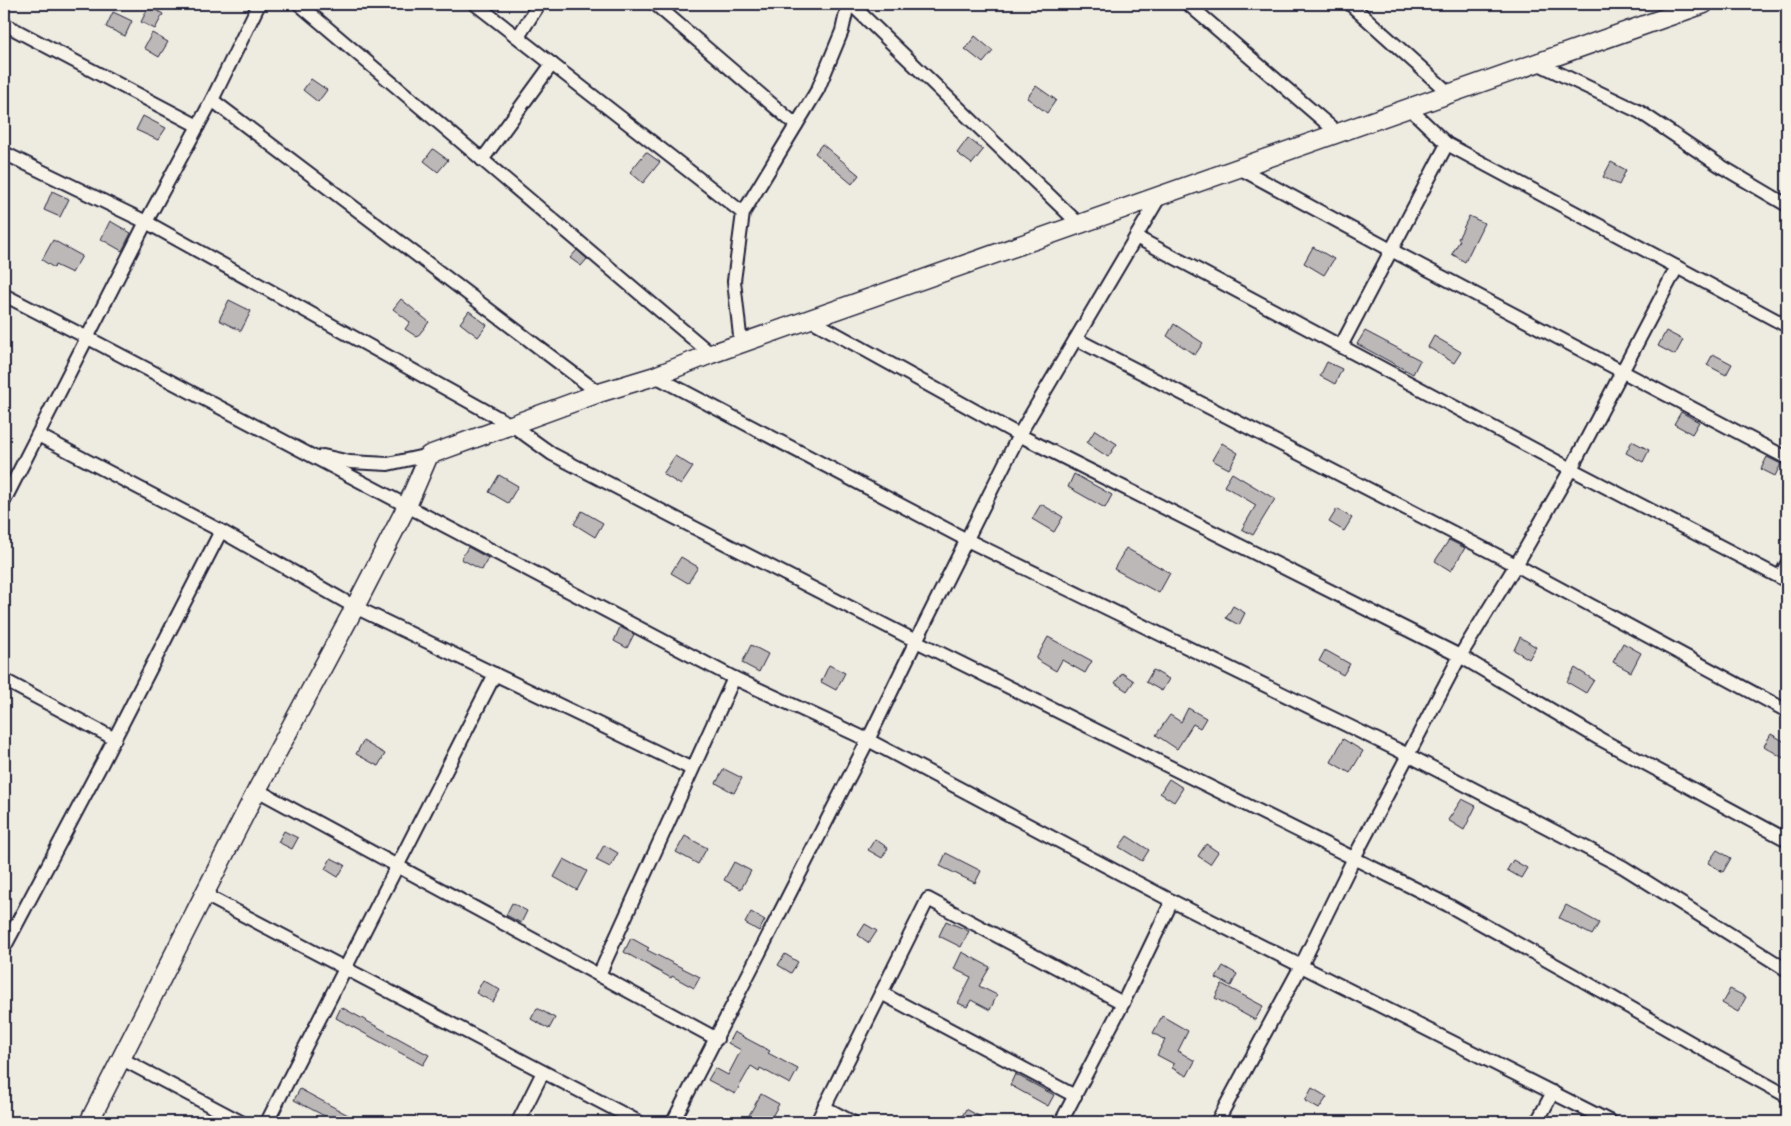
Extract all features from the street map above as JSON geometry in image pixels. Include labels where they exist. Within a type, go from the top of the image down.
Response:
[{"type":"street","points":[[4,501],[146,222],[212,100],[260,4]]},
{"type":"street","points":[[299,4],[711,354]]},
{"type":"street","points":[[475,4],[743,213]]},
{"type":"street","points":[[518,37],[539,4]]},
{"type":"street","points":[[655,4],[796,125]]},
{"type":"street","points":[[741,345],[734,281],[743,213],[818,89],[842,31],[850,4],[1080,225]]},
{"type":"street","points":[[1188,4],[1338,133]]},
{"type":"street","points":[[1350,4],[1450,94]]},
{"type":"street","points":[[305,452],[350,462],[388,464],[429,455],[513,426],[599,393],[655,376],[711,354],[1704,4]]},
{"type":"street","points":[[4,24],[198,126]]},
{"type":"street","points":[[1537,63],[1640,112],[1719,165],[1787,205]]},
{"type":"street","points":[[482,160],[552,64]]},
{"type":"street","points":[[212,100],[599,393]]},
{"type":"street","points":[[1409,108],[1447,144],[1787,326]]},
{"type":"street","points":[[1341,346],[1447,144]]},
{"type":"street","points":[[4,153],[146,222],[513,426],[552,454],[916,641],[1448,905],[1787,1096]]},
{"type":"street","points":[[1239,168],[1787,458]]},
{"type":"street","points":[[673,1122],[868,740],[1019,435],[1160,196]]},
{"type":"street","points":[[1136,237],[1571,469],[1784,579],[1787,564]]},
{"type":"street","points":[[1217,1122],[1301,966],[1354,858],[1460,656],[1516,565],[1571,469],[1677,267]]},
{"type":"street","points":[[4,295],[734,678],[868,740],[1172,900],[1611,1122]]},
{"type":"street","points":[[811,320],[1019,435],[1460,656],[1600,739],[1787,840]]},
{"type":"street","points":[[1076,338],[1516,565],[1787,711]]},
{"type":"street","points":[[655,376],[967,540],[1408,755],[1623,867],[1787,970]]},
{"type":"street","points":[[38,435],[221,531],[355,607],[692,769]]},
{"type":"street","points":[[89,1122],[257,790],[407,506],[429,455]]},
{"type":"street","points":[[4,948],[115,739],[221,531]]},
{"type":"street","points":[[267,1122],[496,674]]},
{"type":"street","points":[[599,975],[734,678]]},
{"type":"street","points":[[4,680],[115,739]]},
{"type":"street","points":[[257,790],[716,1039]]},
{"type":"street","points":[[205,895],[639,1122]]},
{"type":"street","points":[[817,1122],[928,899],[1123,1003]]},
{"type":"street","points":[[1061,1122],[1123,1003],[1172,900]]},
{"type":"street","points":[[881,993],[1075,1096]]},
{"type":"street","points":[[122,1059],[241,1122]]},
{"type":"street","points":[[518,1122],[543,1072]]},
{"type":"street","points":[[1537,1122],[1553,1092]]},
{"type":"street","points":[[824,1107],[852,1122]]},
{"type":"building","points":[[149,6],[163,14],[155,29],[141,22]]},
{"type":"building","points":[[113,12],[132,21],[125,36],[106,27]]},
{"type":"building","points":[[152,33],[168,42],[159,57],[144,48]]},
{"type":"building","points":[[975,36],[993,51],[983,63],[965,49]]},
{"type":"building","points":[[311,79],[327,90],[318,102],[303,90]]},
{"type":"building","points":[[1036,86],[1056,100],[1047,113],[1027,98]]},
{"type":"building","points":[[143,116],[166,128],[158,140],[136,130]]},
{"type":"building","points":[[968,138],[983,150],[972,164],[957,153]]},
{"type":"building","points":[[822,144],[859,175],[852,184],[815,153]]},
{"type":"building","points":[[433,149],[448,160],[438,172],[424,161]]},
{"type":"building","points":[[646,152],[660,162],[643,183],[630,172]]},
{"type":"building","points":[[1611,162],[1626,170],[1619,185],[1603,177]]},
{"type":"building","points":[[52,191],[69,199],[60,217],[44,210]]},
{"type":"building","points":[[1469,216],[1484,223],[1465,262],[1452,254],[1460,240],[1458,239]]},
{"type":"building","points":[[110,221],[131,233],[122,251],[101,239]]},
{"type":"building","points":[[53,240],[82,256],[72,273],[55,265],[54,268],[42,260]]},
{"type":"building","points":[[1313,247],[1334,259],[1324,275],[1304,263]]},
{"type":"building","points":[[577,250],[587,259],[581,266],[570,258]]},
{"type":"building","points":[[401,299],[429,322],[417,337],[405,329],[410,322],[393,309]]},
{"type":"building","points":[[229,300],[251,311],[241,331],[219,320]]},
{"type":"building","points":[[469,311],[487,325],[478,337],[460,323]]},
{"type":"building","points":[[1174,324],[1203,343],[1195,355],[1167,336]]},
{"type":"building","points":[[1365,331],[1420,360],[1413,374],[1357,344]]},
{"type":"building","points":[[1666,331],[1683,340],[1675,355],[1658,346]]},
{"type":"building","points":[[1434,336],[1461,352],[1454,363],[1428,347]]},
{"type":"building","points":[[1713,354],[1732,364],[1726,375],[1707,365]]},
{"type":"building","points":[[1327,362],[1342,369],[1335,384],[1320,376]]},
{"type":"building","points":[[1681,412],[1699,422],[1692,434],[1674,424]]},
{"type":"building","points":[[1095,430],[1117,444],[1108,457],[1087,443]]},
{"type":"building","points":[[1632,441],[1649,450],[1643,462],[1626,453]]},
{"type":"building","points":[[1222,443],[1238,453],[1229,469],[1212,460]]},
{"type":"building","points":[[675,456],[693,467],[681,485],[663,474]]},
{"type":"building","points":[[1767,457],[1781,464],[1775,476],[1761,469]]},
{"type":"building","points":[[1232,473],[1275,499],[1253,535],[1242,529],[1256,505],[1224,486]]},
{"type":"building","points":[[1074,474],[1112,495],[1105,508],[1068,487]]},
{"type":"building","points":[[499,475],[518,486],[508,503],[489,492]]},
{"type":"building","points":[[1041,504],[1063,517],[1054,532],[1032,519]]},
{"type":"building","points":[[1337,509],[1352,518],[1344,531],[1329,522]]},
{"type":"building","points":[[582,511],[603,523],[595,537],[574,524]]},
{"type":"building","points":[[1449,540],[1465,548],[1451,571],[1435,561]]},
{"type":"building","points":[[468,547],[488,558],[482,570],[461,559]]},
{"type":"building","points":[[1126,548],[1170,573],[1159,593],[1114,569]]},
{"type":"building","points":[[681,557],[698,567],[688,583],[671,573]]},
{"type":"building","points":[[1233,606],[1245,613],[1239,625],[1226,618]]},
{"type":"building","points":[[620,627],[634,634],[627,648],[614,641]]},
{"type":"building","points":[[1048,637],[1092,661],[1085,673],[1062,660],[1056,671],[1036,659]]},
{"type":"building","points":[[1520,637],[1536,647],[1529,659],[1514,650]]},
{"type":"building","points":[[1623,643],[1641,653],[1631,672],[1613,662]]},
{"type":"building","points":[[751,645],[768,654],[759,672],[742,663]]},
{"type":"building","points":[[1325,650],[1350,664],[1343,675],[1319,661]]},
{"type":"building","points":[[829,665],[845,673],[836,690],[821,682]]},
{"type":"building","points":[[1575,668],[1594,680],[1586,693],[1567,682]]},
{"type":"building","points":[[1153,670],[1169,679],[1162,691],[1146,682]]},
{"type":"building","points":[[1122,673],[1134,681],[1127,691],[1115,683]]},
{"type":"building","points":[[1188,708],[1206,718],[1200,728],[1193,724],[1177,749],[1156,735],[1170,715],[1181,722]]},
{"type":"building","points":[[1771,734],[1787,743],[1787,750],[1783,758],[1764,746]]},
{"type":"building","points":[[1343,739],[1363,751],[1350,773],[1331,762]]},
{"type":"building","points":[[363,741],[385,754],[378,766],[356,754]]},
{"type":"building","points":[[724,769],[742,778],[734,793],[716,783]]},
{"type":"building","points":[[1169,779],[1183,788],[1174,802],[1160,793]]},
{"type":"building","points":[[1462,799],[1476,806],[1464,830],[1448,820]]},
{"type":"building","points":[[284,831],[298,838],[292,849],[278,842]]},
{"type":"building","points":[[685,836],[707,848],[698,864],[676,852]]},
{"type":"building","points":[[1127,836],[1149,850],[1142,861],[1119,847]]},
{"type":"building","points":[[875,839],[888,848],[882,858],[868,850]]},
{"type":"building","points":[[1206,844],[1218,852],[1210,864],[1198,856]]},
{"type":"building","points":[[604,845],[618,853],[610,867],[596,860]]},
{"type":"building","points":[[1717,850],[1731,858],[1723,872],[1708,863]]},
{"type":"building","points":[[946,853],[981,871],[975,883],[940,866]]},
{"type":"building","points":[[331,858],[345,865],[338,877],[325,869]]},
{"type":"building","points":[[564,859],[587,871],[577,890],[554,877]]},
{"type":"building","points":[[1513,860],[1527,868],[1521,878],[1507,870]]},
{"type":"building","points":[[734,862],[751,871],[741,889],[724,880]]},
{"type":"building","points":[[512,903],[527,911],[521,923],[506,915]]},
{"type":"building","points":[[1566,905],[1599,923],[1592,935],[1559,918]]},
{"type":"building","points":[[751,912],[765,920],[759,931],[745,923]]},
{"type":"building","points":[[946,921],[969,931],[961,947],[939,936]]},
{"type":"building","points":[[865,924],[877,931],[869,943],[858,935]]},
{"type":"building","points":[[631,938],[649,948],[647,950],[700,977],[694,988],[672,976],[671,978],[624,952]]},
{"type":"building","points":[[962,952],[990,967],[979,986],[997,995],[990,1010],[971,1000],[967,1007],[958,1003],[971,977],[954,969]]},
{"type":"building","points":[[785,954],[798,962],[791,973],[778,965]]},
{"type":"building","points":[[1223,966],[1237,974],[1231,986],[1216,978]]},
{"type":"building","points":[[483,980],[500,990],[493,1002],[476,993]]},
{"type":"building","points":[[1222,984],[1263,1006],[1255,1020],[1215,998]]},
{"type":"building","points":[[1730,989],[1746,997],[1738,1012],[1722,1003]]},
{"type":"building","points":[[341,1007],[429,1055],[423,1065],[336,1018]]},
{"type":"building","points":[[537,1008],[555,1018],[549,1029],[531,1019]]},
{"type":"building","points":[[1162,1016],[1188,1031],[1178,1051],[1195,1061],[1187,1076],[1172,1068],[1174,1064],[1157,1055],[1165,1040],[1153,1033]]},
{"type":"building","points":[[734,1032],[770,1051],[768,1053],[798,1069],[790,1084],[760,1068],[759,1071],[751,1066],[735,1094],[708,1080],[715,1068],[728,1075],[741,1050],[728,1043]]},
{"type":"building","points":[[1015,1074],[1054,1095],[1048,1106],[1010,1085]]},
{"type":"building","points":[[1312,1088],[1327,1097],[1319,1109],[1305,1101]]},
{"type":"building","points":[[300,1089],[361,1122],[336,1122],[294,1100]]},
{"type":"building","points":[[761,1094],[779,1104],[769,1122],[757,1122],[748,1117]]},
{"type":"building","points":[[966,1109],[990,1122],[959,1122]]}]
